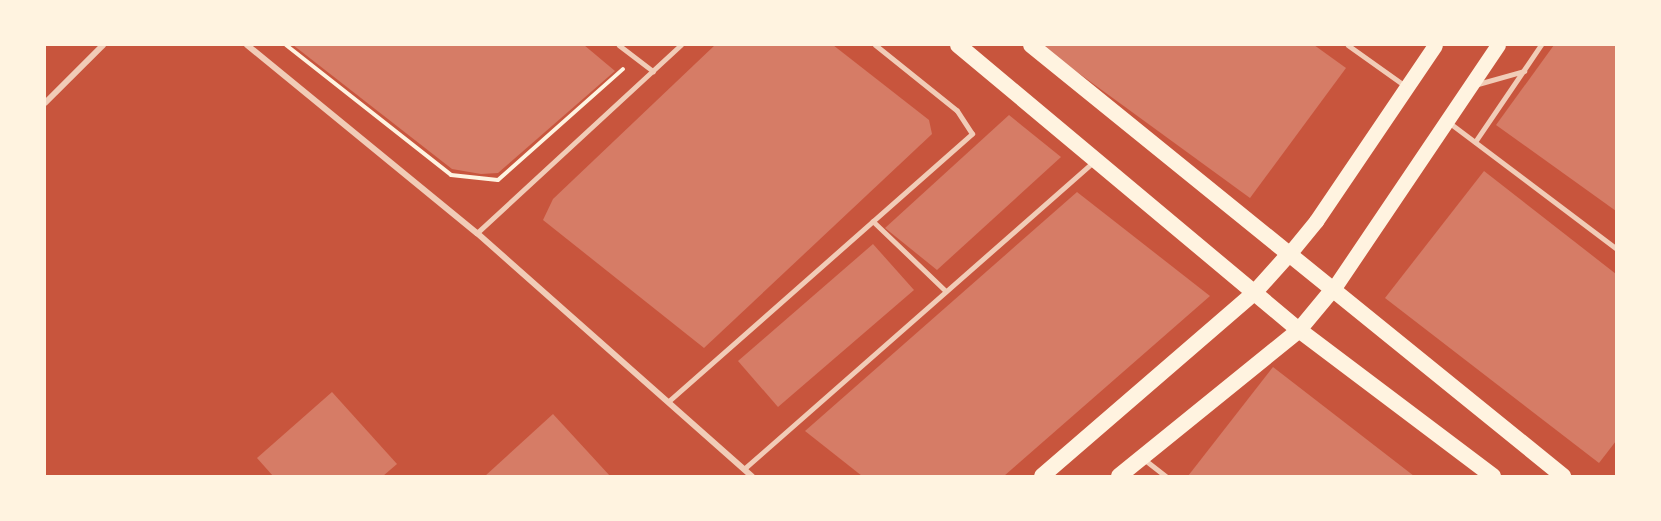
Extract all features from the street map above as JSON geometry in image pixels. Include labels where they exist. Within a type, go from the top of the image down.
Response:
[{"type":"highway","points":[[958,45],[1299,330],[1493,476]]},
{"type":"highway","points":[[1032,45],[1563,476]]},
{"type":"highway","points":[[1042,476],[1254,293],[1289,254]]},
{"type":"highway","points":[[1119,476],[1299,330],[1334,288]]},
{"type":"main road","points":[[1289,254],[1316,221],[1435,45]]},
{"type":"main road","points":[[1334,288],[1498,45]]},
{"type":"street","points":[[45,103],[104,45]]},
{"type":"street","points":[[247,45],[477,233],[752,476]]},
{"type":"lane","points":[[619,45],[653,71]]},
{"type":"lane","points":[[477,233],[681,45]]},
{"type":"lane","points":[[669,401],[972,134],[957,111],[875,45]]},
{"type":"lane","points":[[1348,45],[1406,87]]},
{"type":"lane","points":[[1475,142],[1541,45]]},
{"type":"lane","points":[[1471,86],[1524,70]]},
{"type":"lane","points":[[1448,122],[1616,248]]},
{"type":"lane","points":[[744,469],[1095,160]]},
{"type":"lane","points":[[873,221],[946,291]]},
{"type":"lane","points":[[1142,457],[1166,476]]},
{"type":"path","points":[[286,45],[451,175],[498,180],[635,58]]},
{"type":"building","points":[[293,45],[584,45],[615,71],[498,173],[481,174],[452,169]]},
{"type":"building","points":[[715,45],[833,45],[929,120],[932,134],[704,348],[543,220],[553,199]]},
{"type":"building","points":[[1040,45],[1314,45],[1346,68],[1250,198]]},
{"type":"building","points":[[1554,45],[1616,45],[1616,211],[1496,125]]},
{"type":"building","points":[[1009,115],[1061,157],[937,270],[885,228]]},
{"type":"building","points":[[1484,171],[1616,274],[1616,441],[1599,463],[1385,298]]},
{"type":"building","points":[[1077,192],[1210,296],[1004,476],[862,476],[805,431]]},
{"type":"building","points":[[873,244],[914,290],[778,407],[738,361]]},
{"type":"building","points":[[1273,367],[1414,476],[1188,476]]},
{"type":"building","points":[[332,392],[397,464],[383,476],[273,476],[257,458]]},
{"type":"building","points":[[553,414],[610,476],[485,476]]}]
